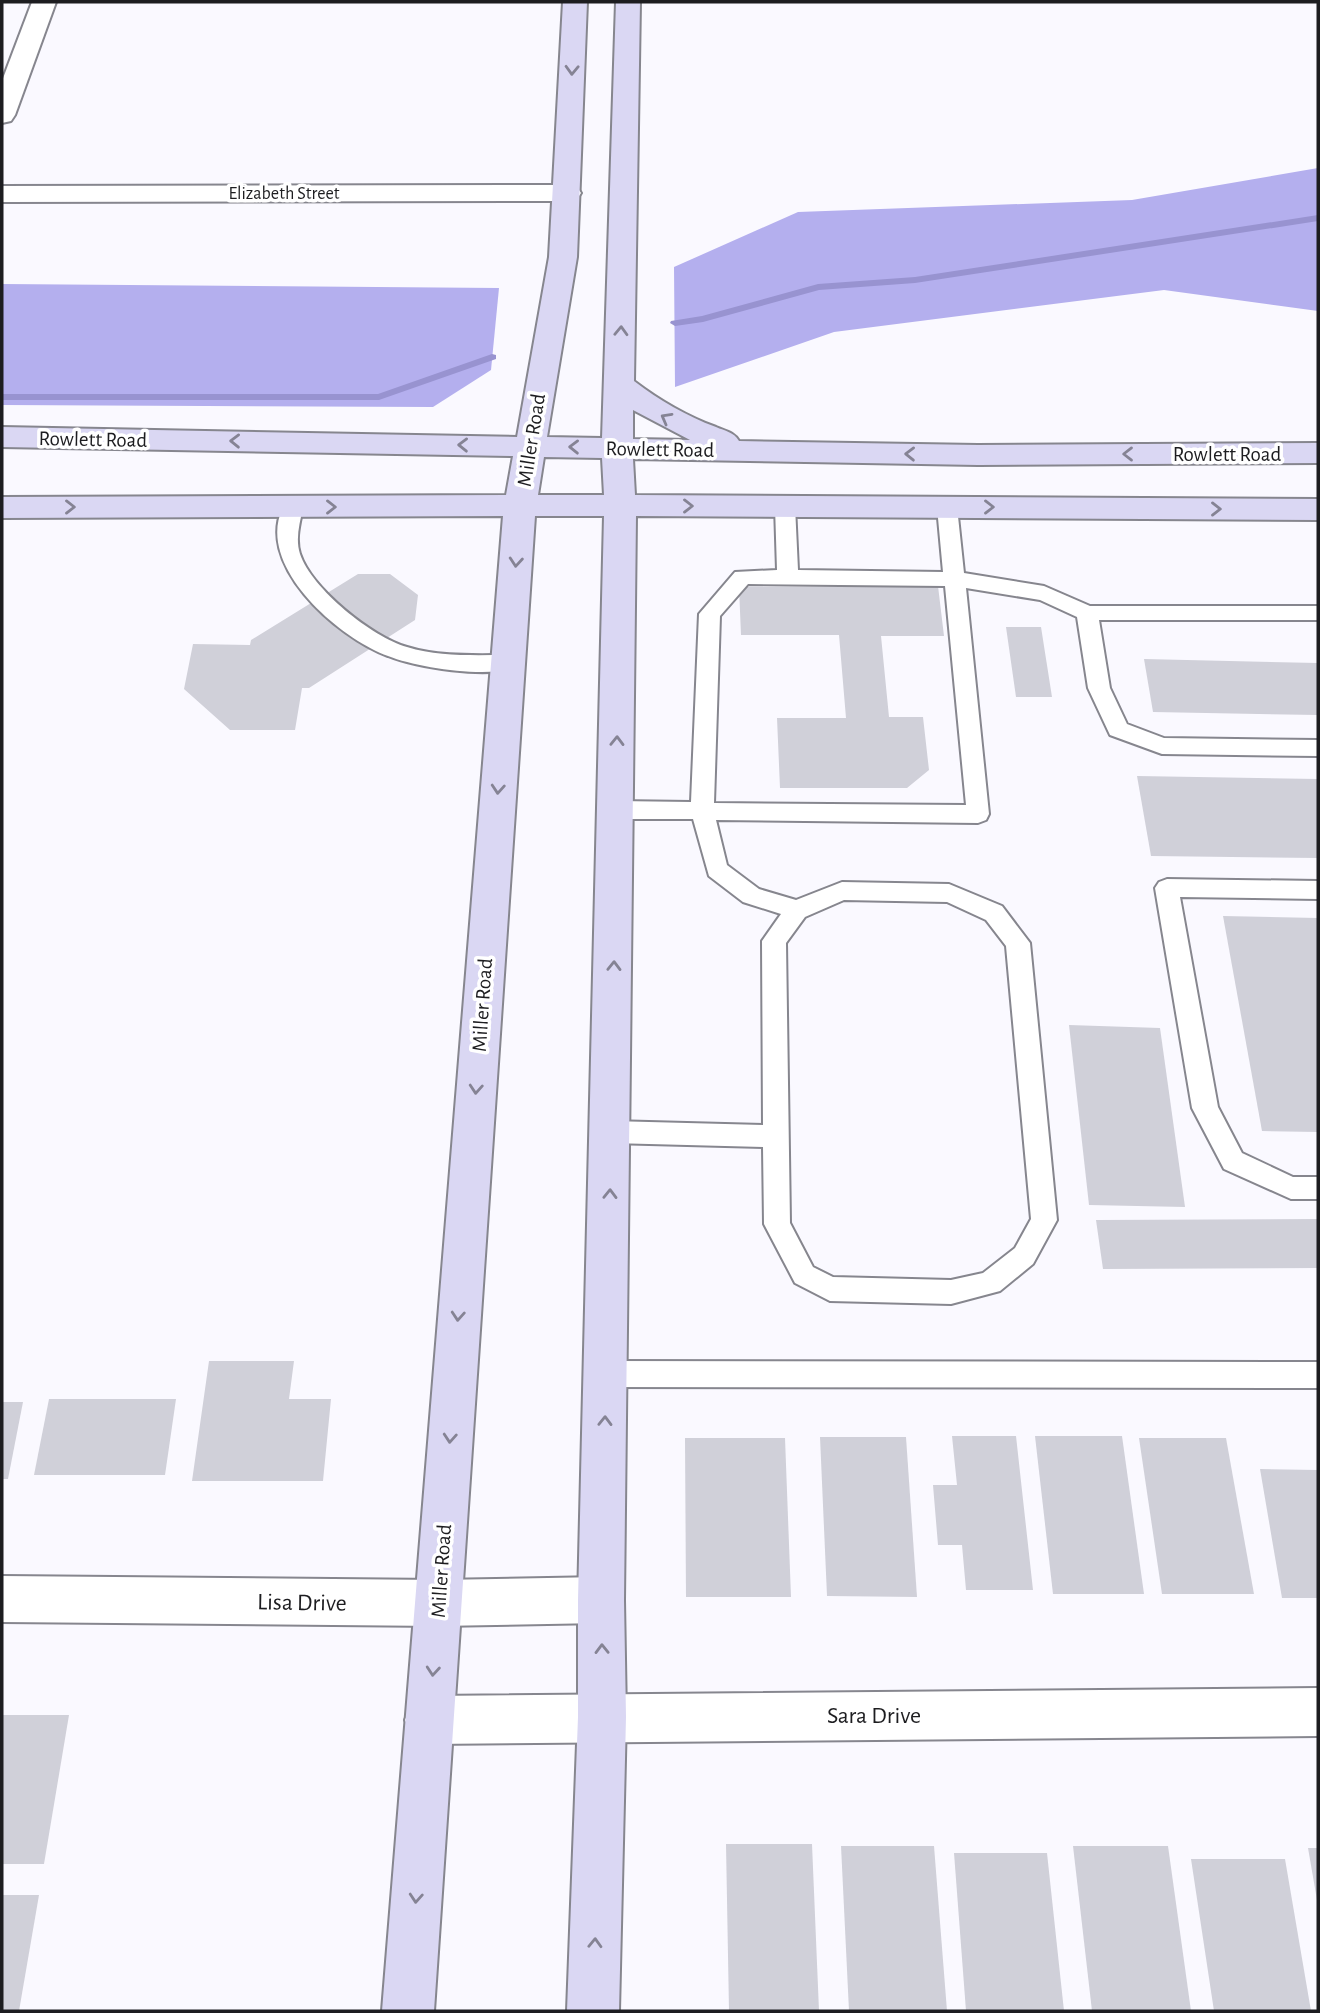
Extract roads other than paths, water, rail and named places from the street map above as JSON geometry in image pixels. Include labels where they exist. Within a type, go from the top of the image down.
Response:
[{"type":"main road","name":"Miller Road","points":[[408,2011],[520,507],[564,257],[575,2]]},
{"type":"main road","points":[[593,2011],[602,1717],[601,1600],[620,506],[617,448],[628,2]]},
{"type":"main road","points":[[619,385],[648,408],[684,428],[752,451]]},
{"type":"main road","name":"Rowlett Road","points":[[2,438],[978,455],[1318,453]]},
{"type":"main road","points":[[2,507],[785,506],[1318,510]]},
{"type":"street","points":[[2,115],[44,2]]},
{"type":"street","name":"Elizabeth Street","points":[[2,194],[567,193]]},
{"type":"street","name":"Lisa Drive","points":[[2,1599],[439,1603],[601,1600]]},
{"type":"street","name":"Sara Drive","points":[[429,1720],[1318,1712]]},
{"type":"lane","points":[[785,506],[788,577]]},
{"type":"lane","points":[[293,507],[286,540],[292,559],[304,579],[340,617],[393,650],[412,656],[445,662],[508,663]]},
{"type":"lane","points":[[616,810],[978,814],[947,507]]},
{"type":"lane","points":[[797,910],[751,896],[717,870],[702,811],[710,614],[742,577],[955,579],[1044,593],[1087,613],[1318,613]]},
{"type":"lane","points":[[1087,613],[1099,688],[1118,729],[1162,746],[1318,748]]},
{"type":"lane","points":[[1318,890],[1167,888],[1205,1108],[1233,1161],[1291,1188],[1318,1188]]},
{"type":"lane","points":[[842,891],[949,893],[994,913],[1018,943],[1044,1220],[1024,1256],[990,1283],[951,1292],[830,1289],[804,1275],[777,1224],[776,1136],[774,941],[797,910],[842,891]]},
{"type":"lane","points":[[611,1132],[776,1136]]},
{"type":"lane","points":[[606,1374],[1318,1375]]},
{"type":"waterway","points":[[675,323],[703,319],[818,287],[915,280],[1318,218]]},
{"type":"waterway","points":[[2,397],[379,397],[492,357]]}]
